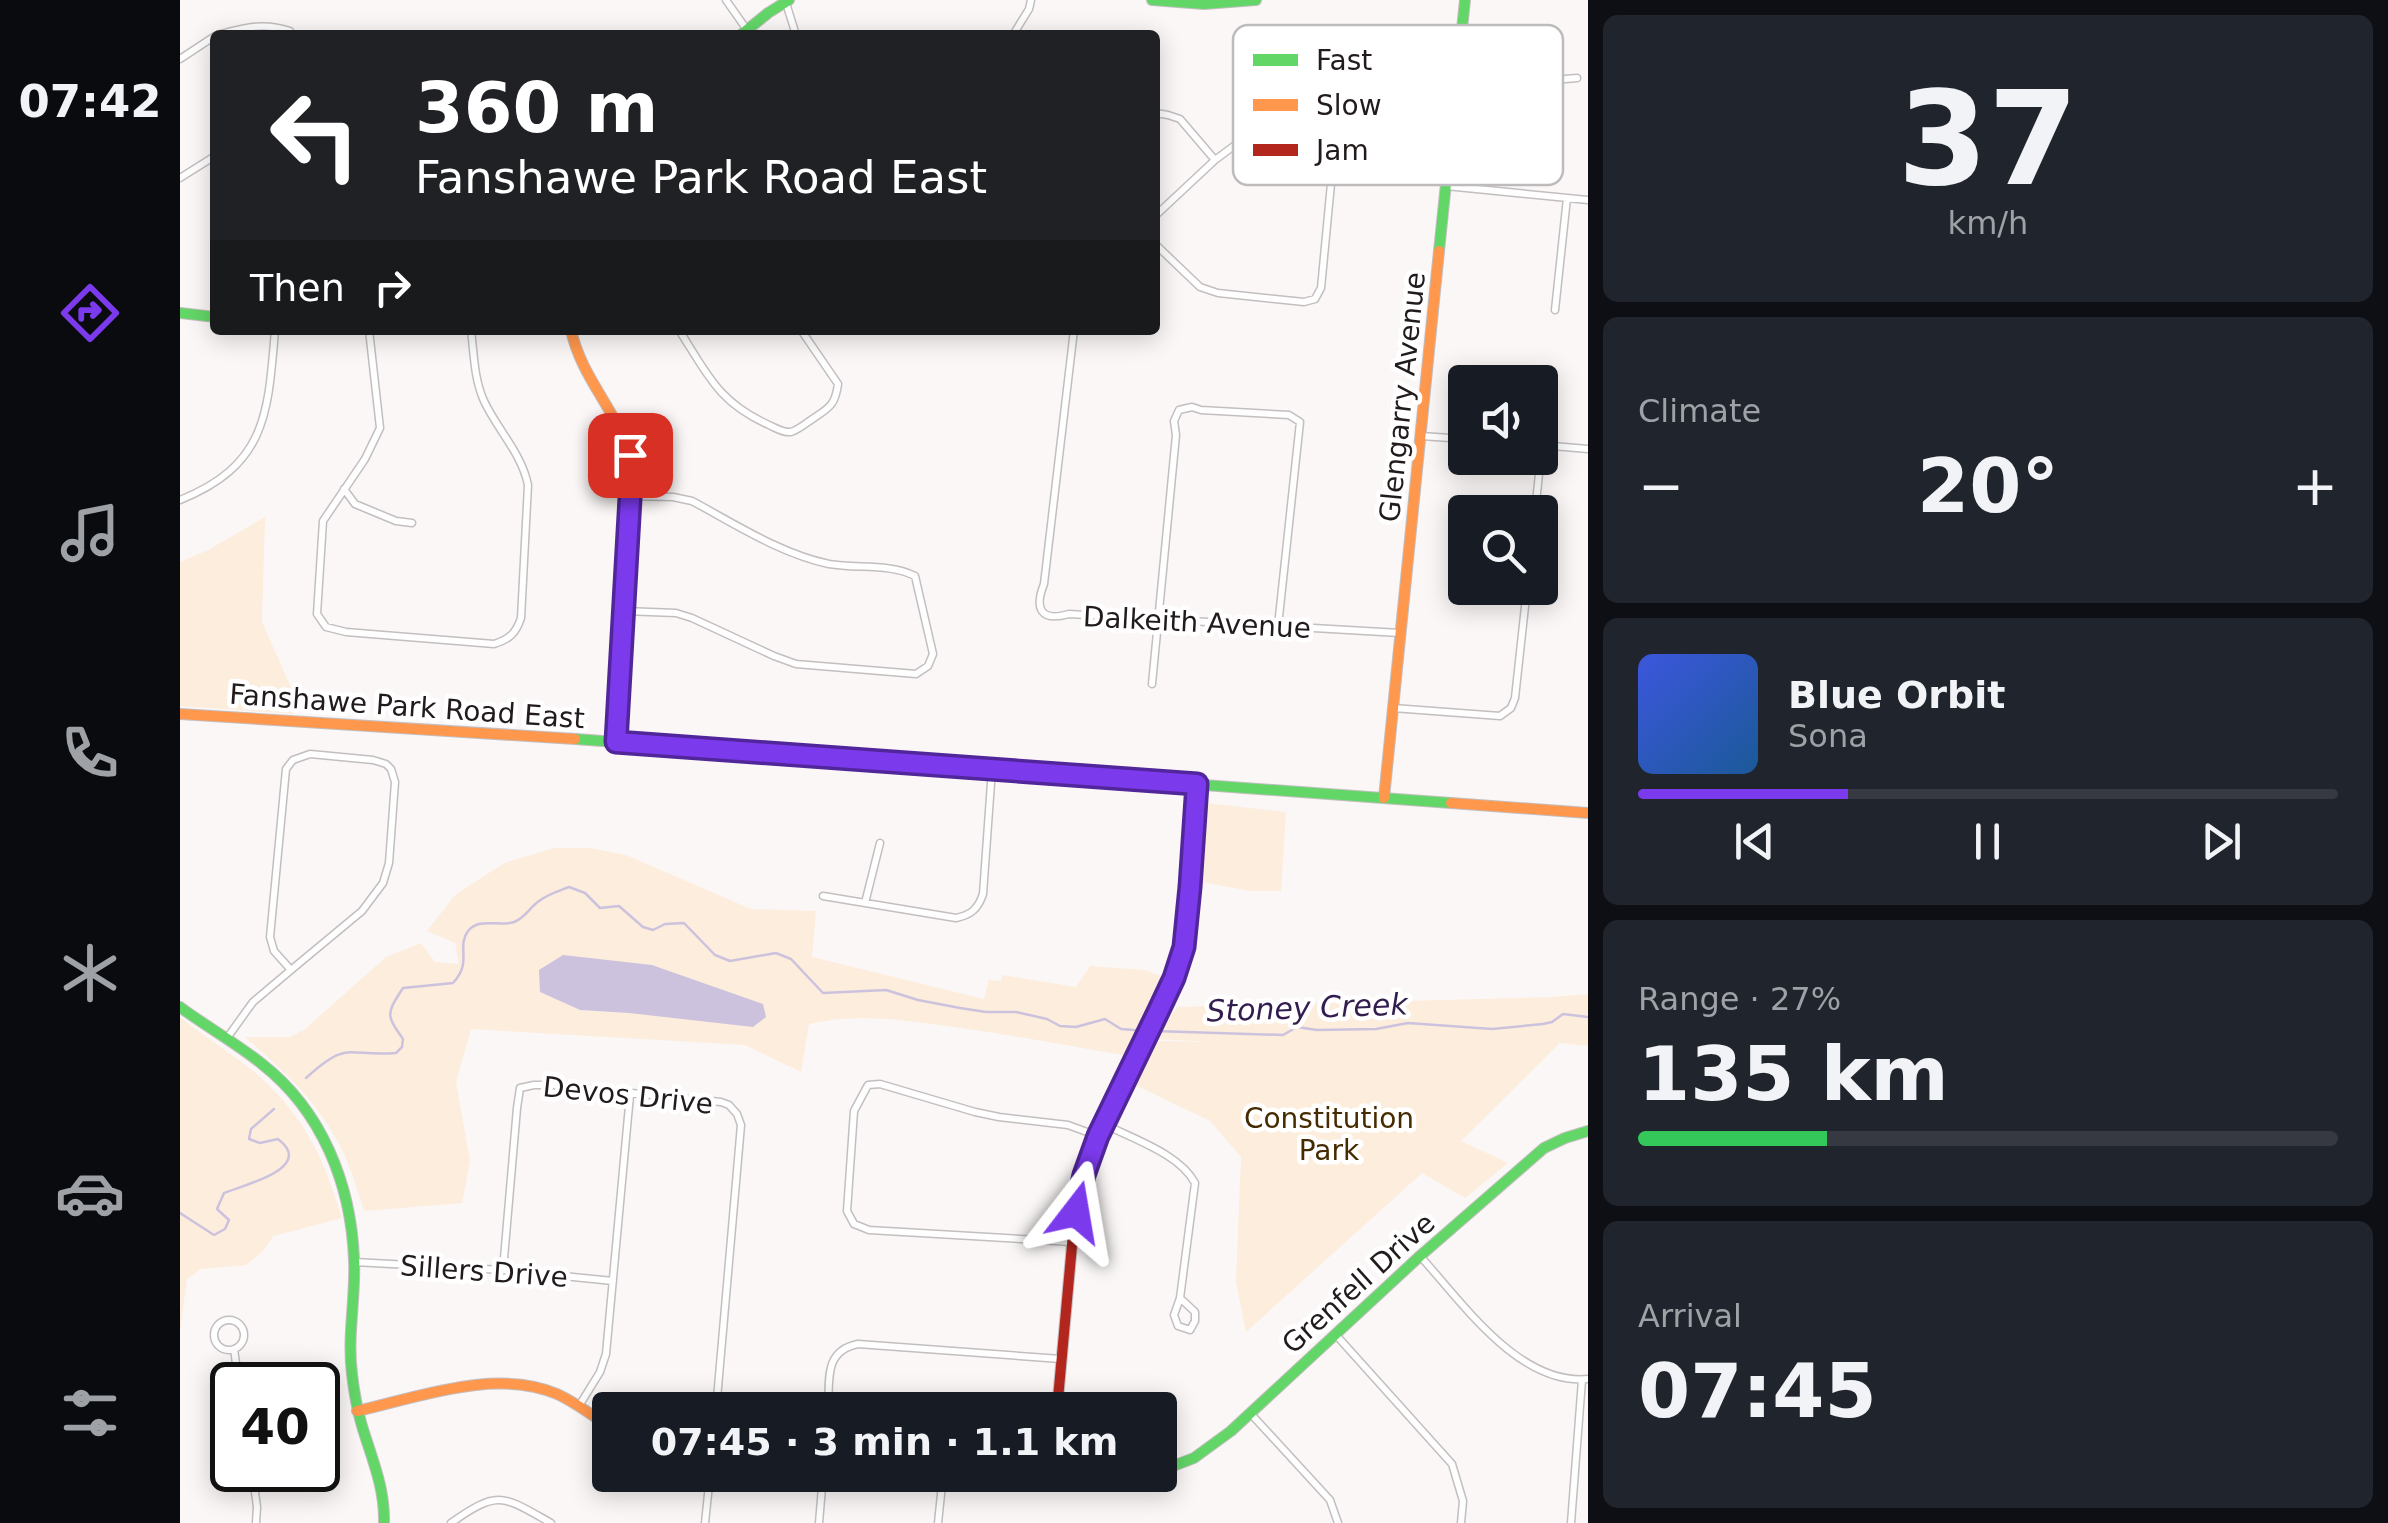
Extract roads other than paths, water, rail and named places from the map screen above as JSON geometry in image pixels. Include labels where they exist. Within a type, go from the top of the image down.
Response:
[{"type":"street","points":[[726,0],[743,30]]},
{"type":"street","points":[[1016,30],[1031,0]]},
{"type":"street","points":[[1152,0],[1185,5],[1256,0]]},
{"type":"street","name":"Glengarry Avenue","points":[[1462,25],[1464,0]]},
{"type":"street","points":[[747,30],[787,1],[795,30]]},
{"type":"street","points":[[238,30],[273,25],[287,30]]},
{"type":"street","points":[[180,59],[210,40]]},
{"type":"street","points":[[1563,79],[1577,78]]},
{"type":"street","points":[[1160,114],[1180,119],[1214,160]]},
{"type":"street","points":[[1160,211],[1233,146]]},
{"type":"street","points":[[180,178],[210,159]]},
{"type":"street","points":[[1160,249],[1200,287],[1218,293],[1304,302],[1316,299],[1321,288],[1332,185]]},
{"type":"street","points":[[1446,186],[1588,200]]},
{"type":"street","name":"Glengarry Avenue","points":[[1384,798],[1446,186]]},
{"type":"street","points":[[1555,310],[1567,198]]},
{"type":"street","points":[[180,313],[210,316]]},
{"type":"street","points":[[180,500],[222,478],[252,447],[270,396],[276,335]]},
{"type":"street","points":[[370,335],[380,428],[365,460],[323,521],[317,614],[326,627],[346,632],[494,644],[506,641],[521,618],[528,486],[526,471],[484,402],[477,383],[472,335]]},
{"type":"street","points":[[572,335],[581,367],[630,455],[616,742]]},
{"type":"street","points":[[682,335],[730,403],[746,415],[785,432],[794,431],[836,400],[838,384],[804,335]]},
{"type":"street","name":"Dalkeith Avenue","points":[[1073,335],[1044,584],[1039,596],[1039,606],[1045,615],[1400,633]]},
{"type":"street","points":[[1152,684],[1176,435],[1174,421],[1180,410],[1192,406],[1220,412],[1289,415],[1300,422],[1278,626]]},
{"type":"street","points":[[1421,436],[1448,438]]},
{"type":"street","points":[[1558,446],[1588,448]]},
{"type":"street","points":[[344,489],[355,504],[396,521],[412,523]]},
{"type":"street","points":[[623,611],[676,613],[796,664],[916,674],[928,666],[933,654],[915,576],[904,571],[832,564],[795,554],[692,501],[630,496]]},
{"type":"street","points":[[1393,708],[1500,716],[1511,708],[1525,605]]},
{"type":"street","name":"Fanshawe Park Road East","points":[[180,714],[1588,813]]},
{"type":"street","points":[[227,1040],[252,1002],[291,970],[362,911],[383,884],[389,863],[395,782],[391,769],[380,761],[310,754],[293,760],[286,769],[270,937],[274,951],[291,970]]},
{"type":"street","points":[[823,896],[956,918],[968,916],[979,906],[984,894],[992,770]]},
{"type":"street","points":[[1059,1392],[1076,1212],[1084,1175],[1098,1136],[1174,978],[1184,947],[1197,784]]},
{"type":"street","points":[[865,903],[880,844]]},
{"type":"street","points":[[180,1007],[274,1074],[326,1139],[342,1179],[354,1262],[349,1349],[357,1410],[382,1492],[384,1523]]},
{"type":"street","points":[[1074,1242],[870,1230],[854,1224],[847,1211],[854,1111],[868,1085],[880,1084],[975,1112],[1068,1124],[1098,1136]]},
{"type":"street","name":"Devos Drive","points":[[503,1270],[520,1088],[552,1085],[730,1106],[741,1125],[718,1392]]},
{"type":"street","points":[[579,1406],[606,1354],[630,1094]]},
{"type":"street","points":[[1104,1124],[1179,1162],[1196,1182],[1180,1298],[1174,1314],[1178,1326],[1190,1330],[1195,1312],[1180,1298]]},
{"type":"street","name":"Grenfell Drive","points":[[1177,1464],[1194,1458],[1230,1431],[1544,1148],[1588,1131]]},
{"type":"street","points":[[1420,1256],[1512,1355],[1532,1368],[1585,1380],[1570,1523]]},
{"type":"street","name":"Sillers Drive","points":[[354,1262],[614,1281]]},
{"type":"street","points":[[226,1320],[236,1322],[244,1333],[242,1343],[234,1349],[225,1349],[215,1339],[218,1326],[226,1320]]},
{"type":"street","points":[[1335,1334],[1452,1464],[1462,1502],[1461,1523]]},
{"type":"street","points":[[830,1392],[836,1353],[858,1344],[1062,1359]]},
{"type":"street","points":[[234,1349],[236,1362]]},
{"type":"street","points":[[357,1410],[476,1384],[512,1382],[557,1394],[592,1415]]},
{"type":"street","points":[[1250,1413],[1330,1500],[1338,1523]]},
{"type":"street","points":[[255,1492],[256,1523]]},
{"type":"street","points":[[705,1523],[708,1492]]},
{"type":"street","points":[[819,1523],[822,1492]]},
{"type":"street","points":[[938,1523],[941,1492]]},
{"type":"street","points":[[450,1523],[478,1504],[501,1500],[512,1501],[552,1523]]},
{"type":"waterway","name":"Stoney Creek","points":[[306,1078],[340,1054],[396,1053],[403,1039],[390,1014],[403,988],[453,983],[462,968],[463,943],[468,931],[483,923],[514,922],[542,899],[569,887],[585,893],[600,908],[619,906],[643,927],[653,930],[665,924],[684,923],[715,955],[730,961],[776,953],[791,959],[823,993],[886,990],[960,1008],[1016,1012],[1060,1026],[1076,1027],[1105,1019],[1121,1029],[1146,1031]]},
{"type":"waterway","name":"Stoney Creek","points":[[1154,1031],[1283,1035],[1297,1027],[1376,1029],[1408,1023],[1492,1029],[1543,1024],[1563,1014],[1588,1017]]},
{"type":"waterway","name":"Stoney Creek","points":[[180,1213],[214,1235],[225,1229],[229,1220],[217,1209],[224,1193],[283,1167],[288,1159],[287,1149],[278,1139],[260,1143],[249,1139],[251,1129],[274,1109]]},
{"type":"park label","name":"Constitution Park","points":[[1329,1134]]}]
